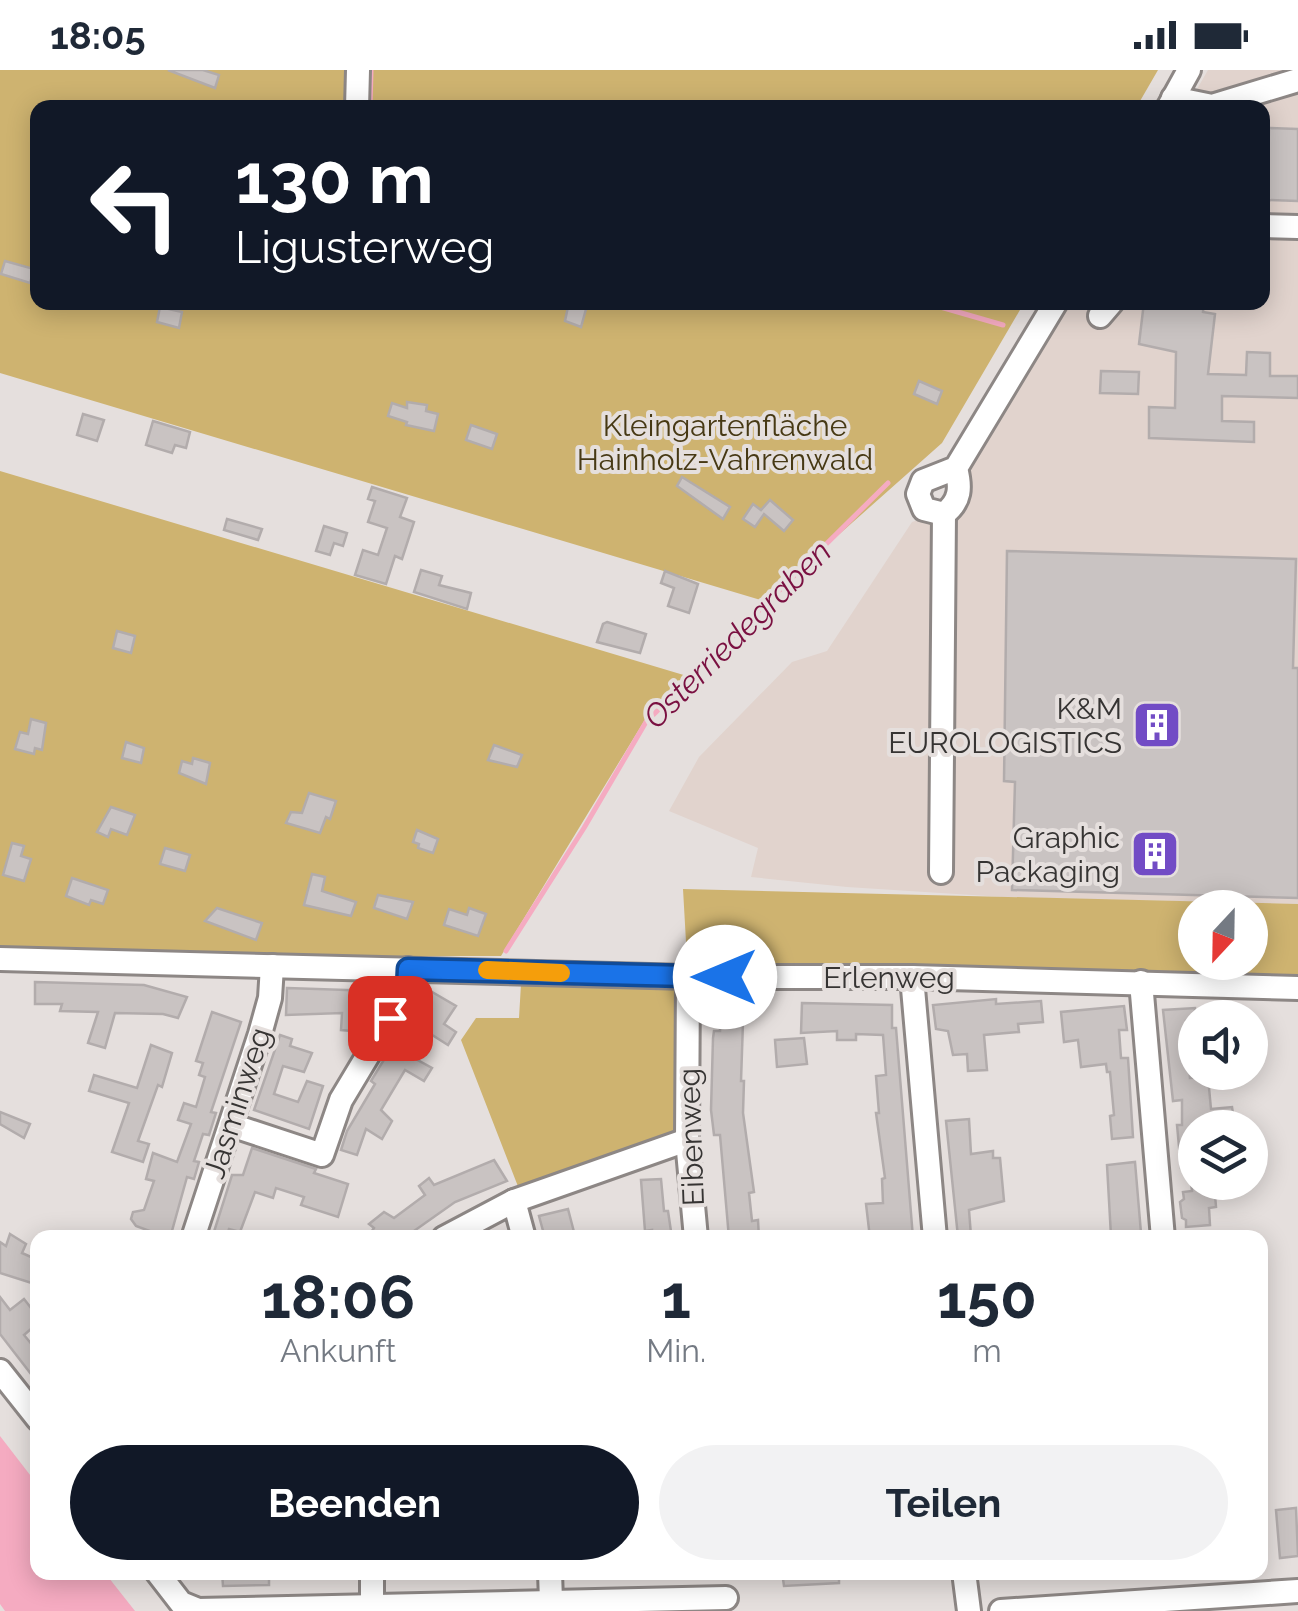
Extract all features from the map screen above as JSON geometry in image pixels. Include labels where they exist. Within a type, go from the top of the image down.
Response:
[{"type":"street","points":[[357,100],[358,70]]},
{"type":"street","points":[[1173,100],[1189,70]]},
{"type":"street","points":[[1232,100],[1298,80]]},
{"type":"street","points":[[1270,226],[1298,226]]},
{"type":"street","points":[[944,514],[924,508],[918,494],[923,481],[956,468],[1051,310]]},
{"type":"street","points":[[944,514],[955,506],[960,486],[956,468]]},
{"type":"street","points":[[941,872],[944,514]]},
{"type":"street","name":"Erlenweg","points":[[0,959],[688,977],[912,976],[1298,988]]},
{"type":"street","name":"Jasminweg","points":[[197,1230],[270,998],[272,966]]},
{"type":"street","points":[[231,1125],[322,1155],[341,1100],[407,990],[408,969]]},
{"type":"street","points":[[912,976],[934,1230]]},
{"type":"street","name":"Eibenweg","points":[[688,977],[687,1140],[695,1230]]},
{"type":"street","points":[[1141,982],[1162,1230]]},
{"type":"street","points":[[459,1230],[514,1201],[687,1140]]},
{"type":"street","points":[[514,1201],[522,1230]]},
{"type":"street","points":[[0,1371],[30,1409]]},
{"type":"street","points":[[164,1580],[181,1603],[198,1610],[552,1601],[727,1604]]},
{"type":"street","points":[[372,1580],[372,1605]]},
{"type":"street","points":[[551,1580],[552,1601]]},
{"type":"street","points":[[965,1580],[969,1611]]},
{"type":"street","points":[[1194,1580],[1195,1598]]},
{"type":"street","points":[[1001,1611],[1298,1591]]},
{"type":"shaded area","points":[[1208,70],[1298,70],[1298,216],[1270,216],[1270,100],[1191,100]]},
{"type":"shaded area","points":[[1270,237],[1298,238],[1298,904],[1268,903],[1268,890],[1178,890],[1178,901],[1003,897],[751,877],[758,848],[669,811],[699,757],[792,662],[827,651],[912,522],[944,514],[956,468],[1057,310],[1270,310]]},
{"type":"shaded area","points":[[0,1436],[30,1475],[30,1580],[111,1580],[135,1611],[5,1611],[0,1604]]},
{"type":"green space","name":"Kleingartenfläche Hainholz-Vahrenwald","points":[[0,70],[1158,70],[1141,100],[30,100],[30,310],[1020,310],[942,443],[764,601],[0,373]]},
{"type":"green space","points":[[0,471],[687,676],[649,713],[501,956],[259,956],[0,949]]},
{"type":"green space","points":[[683,889],[1178,901],[1178,980],[1268,980],[1268,903],[1298,904],[1298,990],[688,977]]},
{"type":"green space","points":[[521,984],[674,985],[678,989],[677,1131],[519,1189],[461,1040],[476,1018],[519,1018]]},
{"type":"building","points":[[168,70],[203,70],[219,75],[215,88]]},
{"type":"building","points":[[1270,128],[1298,129],[1298,201],[1270,200]]},
{"type":"building","points":[[5,261],[30,268],[30,283],[1,274]]},
{"type":"building","points":[[159,310],[182,312],[179,328],[157,322]]},
{"type":"building","points":[[567,310],[586,310],[581,327],[565,321]]},
{"type":"building","points":[[1143,310],[1203,310],[1215,314],[1208,374],[1246,375],[1247,352],[1270,353],[1270,376],[1298,376],[1298,398],[1222,396],[1222,421],[1254,422],[1254,442],[1149,438],[1149,407],[1175,408],[1176,352],[1139,344]]},
{"type":"building","points":[[1101,371],[1139,372],[1138,394],[1100,393]]},
{"type":"building","points":[[919,381],[942,391],[937,404],[914,394]]},
{"type":"building","points":[[407,402],[427,405],[426,411],[438,414],[434,431],[388,416],[392,403],[407,408]]},
{"type":"building","points":[[83,414],[104,420],[97,441],[77,435]]},
{"type":"building","points":[[153,421],[190,432],[186,448],[175,445],[172,453],[146,445]]},
{"type":"building","points":[[471,425],[497,434],[492,449],[466,440]]},
{"type":"building","points":[[682,477],[730,507],[723,519],[677,486]]},
{"type":"building","points":[[372,487],[407,498],[400,517],[414,522],[402,559],[395,556],[386,584],[355,575],[363,550],[378,555],[387,528],[368,522],[375,501],[368,499]]},
{"type":"building","points":[[770,500],[793,520],[784,531],[764,514],[755,527],[743,519],[753,504],[761,510]]},
{"type":"building","points":[[227,519],[262,529],[258,540],[224,530]]},
{"type":"building","points":[[324,526],[347,533],[343,546],[334,543],[330,555],[316,551]]},
{"type":"building","name":"K&M EUROLOGISTICS","points":[[1007,551],[1296,559],[1293,668],[1298,668],[1298,898],[1268,897],[1268,890],[1178,890],[1178,895],[1012,890],[1015,782],[1004,781]]},
{"type":"building","points":[[421,570],[442,576],[439,585],[471,593],[467,609],[414,592]]},
{"type":"building","points":[[665,571],[698,584],[689,613],[668,606],[674,588],[661,583]]},
{"type":"building","points":[[607,622],[646,634],[640,653],[597,642]]},
{"type":"building","points":[[117,631],[135,636],[131,653],[113,648]]},
{"type":"building","points":[[31,719],[46,723],[42,750],[35,748],[34,754],[15,749],[20,732],[28,734]]},
{"type":"building","points":[[126,742],[144,748],[141,763],[122,758]]},
{"type":"building","points":[[494,745],[522,755],[517,767],[488,760]]},
{"type":"building","points":[[193,758],[210,763],[206,784],[179,773],[182,761],[192,764]]},
{"type":"building","points":[[309,793],[336,801],[320,833],[286,823],[291,812],[302,813]]},
{"type":"building","points":[[111,807],[135,815],[127,835],[111,829],[108,837],[97,832]]},
{"type":"building","points":[[417,830],[438,839],[433,853],[413,842]]},
{"type":"building","points":[[12,843],[24,846],[21,856],[31,859],[24,881],[3,875]]},
{"type":"building","points":[[165,848],[190,855],[185,871],[160,864]]},
{"type":"building","points":[[312,874],[325,877],[322,891],[356,902],[351,916],[304,905]]},
{"type":"building","points":[[72,878],[108,890],[103,904],[91,900],[89,905],[66,896]]},
{"type":"building","points":[[378,895],[413,902],[407,919],[374,908]]},
{"type":"building","points":[[217,908],[262,923],[256,940],[205,921]]},
{"type":"building","points":[[469,908],[486,914],[478,936],[444,925],[449,909],[467,915]]},
{"type":"building","points":[[35,982],[144,985],[187,997],[178,1018],[115,1013],[105,1048],[88,1043],[98,1012],[60,1011],[62,1004],[35,1004]]},
{"type":"building","points":[[287,988],[388,993],[381,1004],[376,1004],[375,1013],[365,1013],[364,1032],[341,1030],[342,1013],[286,1015]]},
{"type":"building","points":[[427,989],[456,1006],[444,1024],[456,1032],[448,1045],[429,1033],[414,1058],[432,1068],[424,1081],[405,1070],[381,1110],[392,1121],[382,1139],[366,1129],[357,1155],[341,1150],[347,1131],[375,1084],[371,1081]]},
{"type":"building","points":[[996,999],[996,1004],[1041,1001],[1043,1022],[1018,1024],[1019,1032],[984,1035],[987,1070],[968,1071],[967,1054],[953,1055],[948,1031],[936,1029],[933,1005]]},
{"type":"building","points":[[720,1001],[743,1001],[743,1005],[755,1007],[755,1018],[743,1022],[741,1081],[754,1192],[749,1193],[752,1221],[758,1220],[759,1230],[728,1230],[720,1135],[714,1135],[711,1110],[713,1038],[714,1031],[720,1031]]},
{"type":"building","points":[[802,1003],[892,1005],[912,1230],[869,1230],[866,1204],[883,1203],[885,1178],[876,1113],[876,1076],[886,1075],[883,1035],[856,1034],[856,1040],[837,1040],[837,1031],[801,1033]]},
{"type":"building","points":[[1124,1006],[1127,1030],[1119,1030],[1121,1058],[1128,1058],[1133,1137],[1112,1139],[1110,1072],[1106,1064],[1081,1067],[1078,1040],[1064,1042],[1061,1012]]},
{"type":"building","points":[[1178,1009],[1178,1090],[1209,1090],[1211,1109],[1232,1110],[1182,1110],[1182,1100],[1173,1101],[1163,1010]]},
{"type":"building","points":[[212,1012],[241,1022],[211,1112],[216,1113],[209,1135],[203,1134],[194,1161],[199,1162],[194,1179],[187,1177],[172,1230],[147,1230],[136,1226],[131,1219],[133,1212],[144,1210],[154,1181],[146,1179],[153,1153],[177,1162],[191,1124],[178,1120],[184,1103],[196,1107],[205,1077],[199,1075],[203,1063],[196,1061]]},
{"type":"building","points":[[280,1035],[292,1039],[290,1046],[312,1053],[304,1072],[283,1066],[274,1094],[298,1102],[307,1081],[323,1086],[309,1129],[254,1110]]},
{"type":"building","points":[[804,1038],[807,1064],[777,1067],[775,1040]]},
{"type":"building","points":[[151,1045],[172,1053],[138,1141],[149,1144],[143,1162],[112,1152],[129,1103],[89,1091],[94,1075],[137,1088]]},
{"type":"building","points":[[0,1112],[30,1124],[24,1138],[0,1124]]},
{"type":"building","points":[[969,1119],[971,1154],[993,1151],[993,1158],[1000,1158],[1004,1201],[969,1210],[971,1230],[957,1230],[946,1121]]},
{"type":"building","points":[[252,1148],[348,1184],[338,1217],[301,1205],[304,1197],[276,1188],[273,1198],[255,1192],[241,1230],[215,1230],[232,1175],[243,1175]]},
{"type":"building","points":[[494,1160],[507,1181],[455,1202],[415,1230],[373,1230],[369,1224],[384,1212],[394,1218],[425,1195],[419,1186],[429,1178],[434,1185]]},
{"type":"building","points":[[1135,1162],[1141,1230],[1111,1230],[1107,1165]]},
{"type":"building","points":[[661,1179],[664,1211],[668,1211],[671,1230],[645,1230],[641,1180]]},
{"type":"building","points":[[1215,1200],[1216,1207],[1209,1208],[1210,1225],[1186,1227],[1180,1202]]},
{"type":"building","points":[[568,1209],[573,1230],[543,1230],[539,1216]]},
{"type":"building","points":[[10,1234],[26,1244],[22,1253],[30,1256],[30,1282],[0,1273],[0,1242],[6,1246]]},
{"type":"building","points":[[0,1297],[10,1310],[24,1299],[30,1307],[30,1330],[24,1335],[30,1342],[30,1373],[0,1334]]},
{"type":"building","points":[[1296,1508],[1298,1556],[1280,1558],[1276,1510]]},
{"type":"building","points":[[223,1580],[269,1580],[269,1585],[223,1586]]},
{"type":"building","points":[[783,1580],[839,1580],[839,1583],[784,1586]]},
{"type":"waterway","points":[[370,100],[371,70]]},
{"type":"waterway","points":[[951,310],[1003,325]]},
{"type":"waterway","name":"Osterriedegraben","points":[[506,951],[646,722],[888,483]]},
{"type":"slow traffic","points":[[487,970],[561,973]]},
{"type":"place","name":"K&M EUROLOGISTICS","points":[[1157,725]]},
{"type":"place","name":"Graphic Packaging","points":[[1155,854]]},
{"type":"route","points":[[390,1018],[407,990],[408,969],[725,977]]}]
